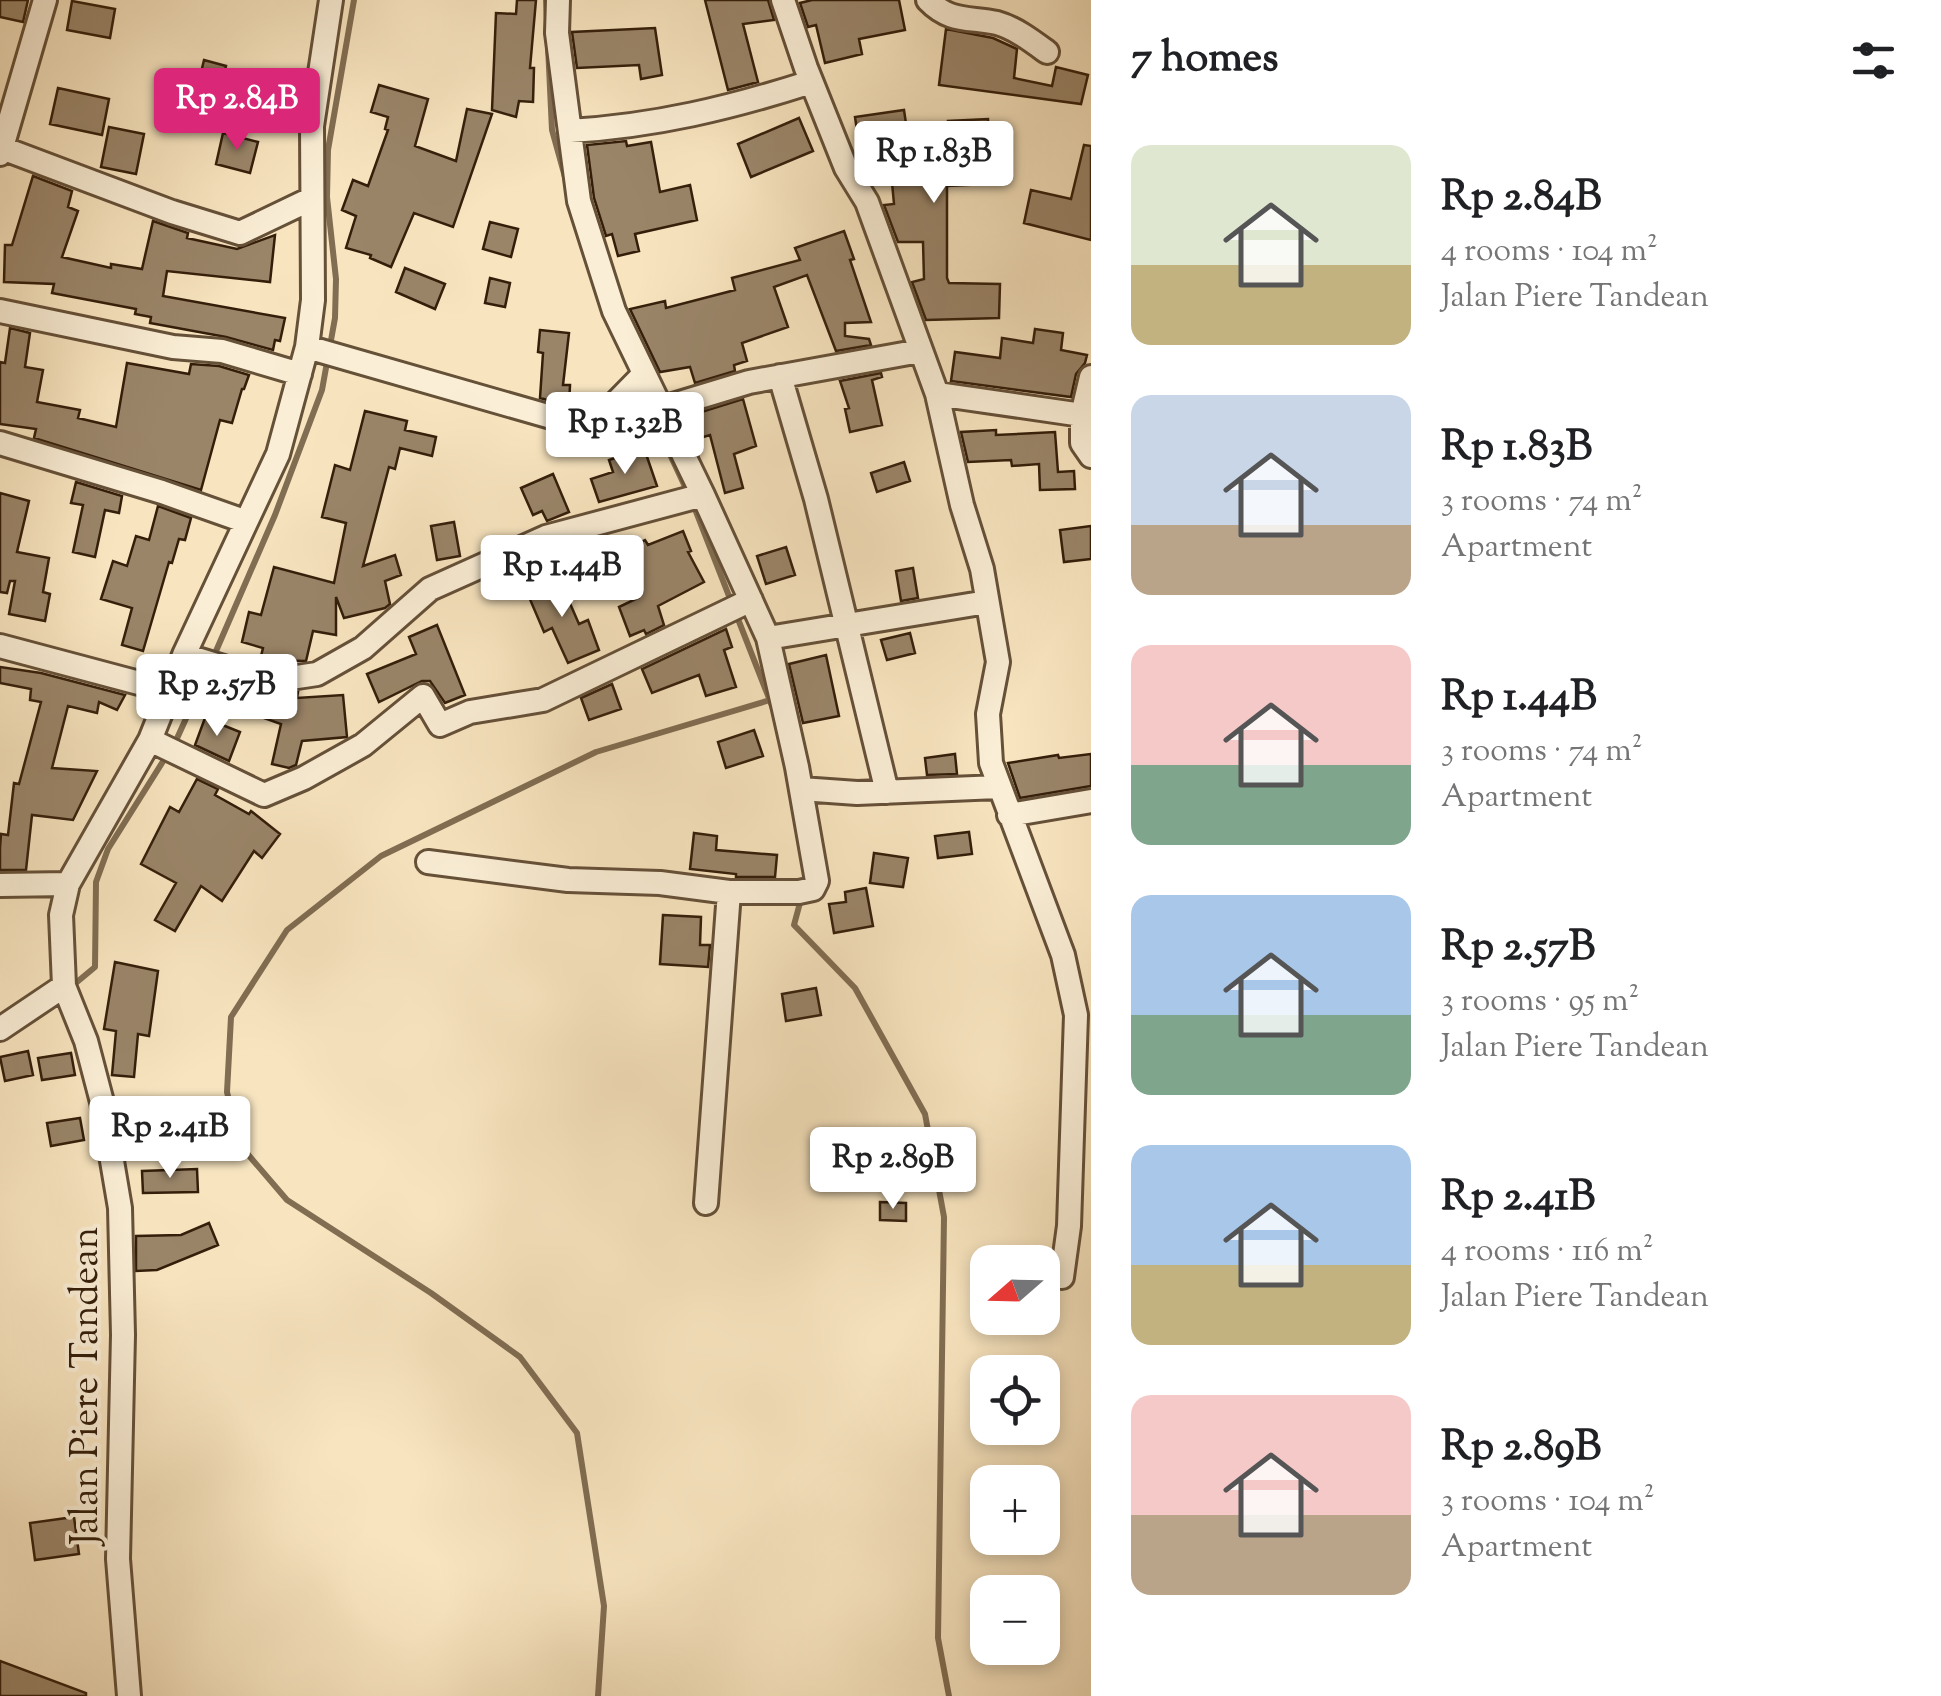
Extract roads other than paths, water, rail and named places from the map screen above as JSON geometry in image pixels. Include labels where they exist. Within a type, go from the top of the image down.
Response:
[{"type":"street","points":[[45,0],[1,151],[240,233],[311,199]]},
{"type":"street","name":"Jalan Piere Tandean","points":[[129,1696],[118,1559],[123,1335],[120,1208],[102,1102],[86,1041],[65,987],[61,915],[68,884],[150,740],[170,690],[190,657],[244,521],[278,454],[300,374],[312,348],[312,126],[331,0]]},
{"type":"street","points":[[428,862],[568,880],[660,883],[729,892],[800,892],[814,889],[816,881],[814,853],[768,638],[704,495],[642,376],[614,311],[579,200],[557,33],[558,0]]},
{"type":"street","points":[[784,0],[811,82],[846,168],[866,202],[937,394],[987,602],[998,662],[988,714],[988,740],[998,787],[1063,955],[1076,1015],[1080,1227],[1062,1277]]},
{"type":"street","points":[[928,0],[938,10],[955,17],[998,24],[1048,52]]},
{"type":"street","points":[[570,131],[634,127],[679,118],[743,104],[811,82]]},
{"type":"street","points":[[0,311],[172,346],[222,351],[300,374]]},
{"type":"street","points":[[312,348],[586,427],[596,424],[642,376]]},
{"type":"street","points":[[660,409],[749,382],[920,351]]},
{"type":"street","points":[[780,376],[816,499],[887,792]]},
{"type":"street","points":[[1091,377],[1082,416],[1082,443],[1091,456]]},
{"type":"street","points":[[937,394],[1082,416]]},
{"type":"street","points":[[0,443],[244,521]]},
{"type":"street","points":[[190,657],[227,670],[272,677],[318,674],[362,648],[430,589],[546,537],[704,495]]},
{"type":"street","points":[[150,740],[264,795],[363,745],[423,696],[440,725],[470,712],[542,700],[751,600]]},
{"type":"street","points":[[768,638],[987,602]]},
{"type":"street","points":[[0,646],[170,690]]},
{"type":"street","points":[[801,789],[887,792],[998,787]]},
{"type":"street","points":[[1009,815],[1091,801]]},
{"type":"street","points":[[0,885],[68,884]]},
{"type":"street","points":[[706,1202],[729,892]]},
{"type":"street","points":[[0,1029],[65,987]]},
{"type":"waterway","points":[[213,658],[275,515],[322,390],[335,318],[336,279],[327,197],[328,150],[354,0]]},
{"type":"waterway","points":[[546,0],[547,19]]},
{"type":"waterway","points":[[548,46],[552,130],[565,177]]},
{"type":"waterway","points":[[638,386],[688,493]]},
{"type":"waterway","points":[[693,504],[774,711]]},
{"type":"waterway","points":[[174,745],[208,670]]},
{"type":"waterway","points":[[598,1696],[604,1606],[577,1433],[520,1357],[431,1293],[287,1200],[239,1144],[227,1092],[231,1017],[287,930],[381,856],[596,752],[770,700]]},
{"type":"waterway","points":[[71,987],[95,967],[96,882],[108,849],[167,755]]},
{"type":"waterway","points":[[801,899],[794,925],[855,988],[925,1114],[944,1217],[938,1638],[949,1696]]}]
